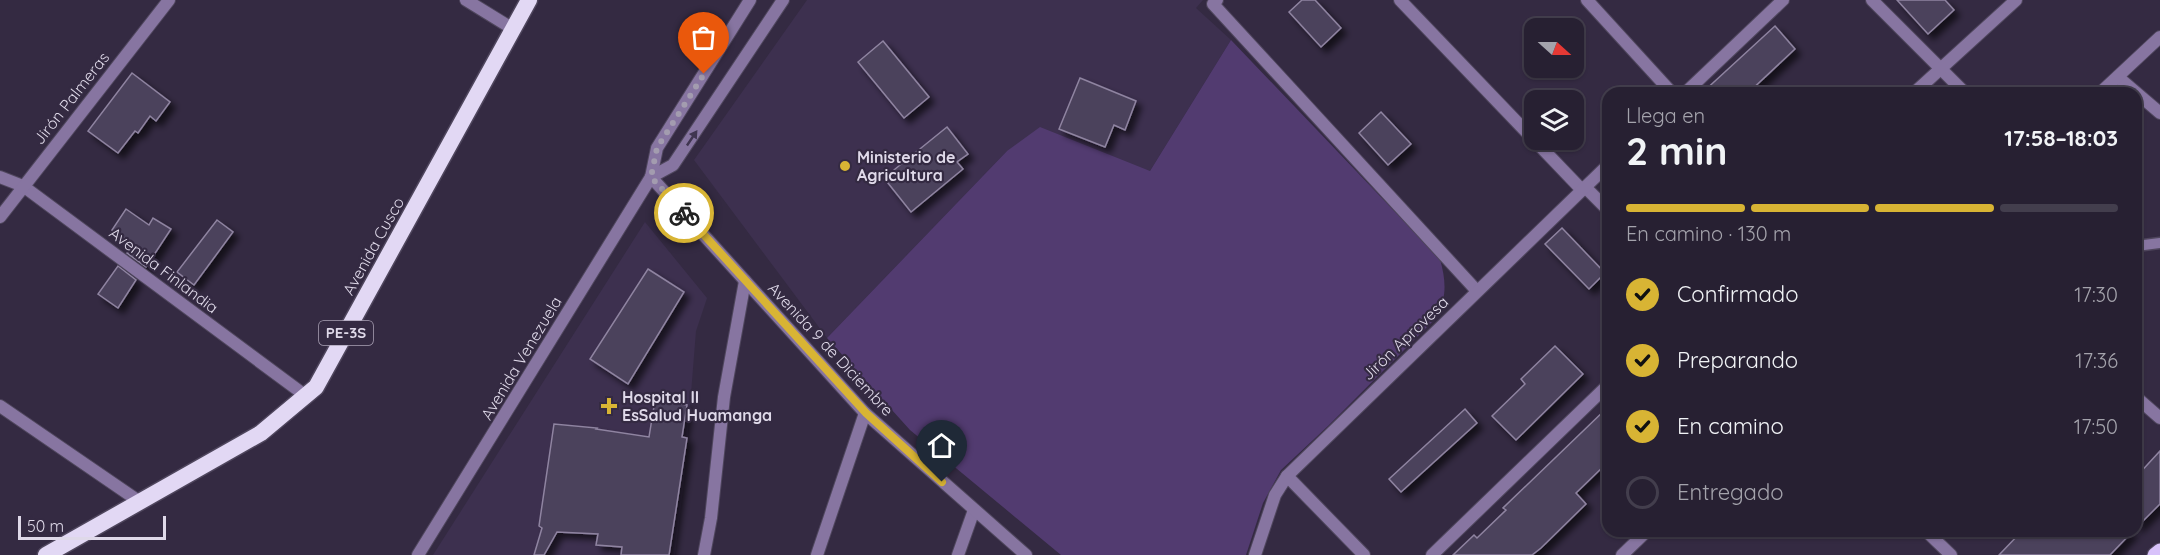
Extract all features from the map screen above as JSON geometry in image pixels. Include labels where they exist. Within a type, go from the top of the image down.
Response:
[{"type":"highway","name":"Avenida Cusco","points":[[46,555],[261,434],[316,387],[529,0]]},
{"type":"main road","points":[[2156,555],[2160,550]]},
{"type":"street","name":"Jirón Palmeras","points":[[0,218],[169,0]]},
{"type":"street","points":[[466,0],[513,29]]},
{"type":"street","name":"Avenida Venezuela","points":[[418,555],[651,177],[657,148],[750,0]]},
{"type":"street","name":"Avenida Venezuela","points":[[651,177],[673,165],[783,0]]},
{"type":"street","points":[[1400,0],[1602,205]]},
{"type":"street","points":[[1587,0],[1667,87]]},
{"type":"street","points":[[1872,0],[1959,87]]},
{"type":"street","points":[[1920,87],[2016,0]]},
{"type":"street","points":[[1215,2],[1477,291]]},
{"type":"street","points":[[1690,87],[1775,3]]},
{"type":"street","points":[[2107,87],[2160,37]]},
{"type":"street","points":[[2118,77],[2130,87]]},
{"type":"street","points":[[2142,98],[2160,113]]},
{"type":"street","name":"Jirón Aprovesa","points":[[1254,555],[1275,495],[1287,476],[1602,171]]},
{"type":"street","name":"Avenida Finlandia","points":[[0,177],[23,186],[306,396]]},
{"type":"street","name":"Avenida 9 de Diciembre","points":[[651,177],[866,413],[1026,555]]},
{"type":"street","points":[[704,555],[711,518],[724,397],[745,281]]},
{"type":"street","points":[[1432,555],[1602,391]]},
{"type":"street","points":[[2142,402],[2160,418]]},
{"type":"street","points":[[0,406],[140,502]]},
{"type":"street","points":[[817,555],[866,413]]},
{"type":"street","points":[[1287,476],[1364,555]]},
{"type":"street","points":[[958,555],[974,510]]},
{"type":"street","points":[[1622,555],[1641,537]]},
{"type":"street","points":[[1935,537],[1951,555]]},
{"type":"lane","points":[[2142,245],[2160,243]]},
{"type":"shaded area","name":"Ministerio de Agricultura","points":[[807,0],[1203,0],[1196,8],[1231,40],[1150,171],[1007,151],[827,338],[694,160]]},
{"type":"shaded area","points":[[1231,40],[1440,259],[1444,288],[1443,302],[1437,317],[1281,470],[1263,503],[1246,555],[1061,555],[910,430],[827,338],[1007,151],[1040,127],[1150,171]]},
{"type":"shaded area","name":"Hospital II EsSalud Huamanga","points":[[645,222],[707,298],[696,331],[684,481],[675,555],[433,555]]},
{"type":"building","points":[[1302,0],[1315,0],[1341,28],[1321,47],[1289,12]]},
{"type":"building","points":[[1897,0],[1945,0],[1954,10],[1928,34]]},
{"type":"building","points":[[1775,26],[1795,49],[1754,87],[1709,87]]},
{"type":"building","points":[[883,41],[929,97],[904,118],[858,62]]},
{"type":"building","points":[[132,73],[170,102],[156,121],[150,116],[138,133],[135,131],[118,153],[88,131]]},
{"type":"building","points":[[1080,78],[1136,101],[1125,130],[1114,125],[1105,147],[1059,129]]},
{"type":"building","points":[[1381,112],[1411,144],[1388,165],[1359,133]]},
{"type":"building","points":[[947,127],[968,154],[957,162],[963,169],[911,212],[884,178]]},
{"type":"building","points":[[126,209],[149,225],[153,218],[171,229],[146,267],[127,253],[133,244],[112,230]]},
{"type":"building","points":[[217,220],[233,232],[194,285],[177,272]]},
{"type":"building","points":[[1562,228],[1602,270],[1602,276],[1589,289],[1545,244]]},
{"type":"building","points":[[118,266],[136,280],[118,308],[98,294]]},
{"type":"building","points":[[648,269],[684,292],[628,384],[590,359]]},
{"type":"building","points":[[1555,346],[1583,374],[1516,440],[1492,416],[1525,384],[1521,379]]},
{"type":"building","points":[[655,400],[687,405],[682,437],[687,438],[669,555],[621,555],[622,547],[596,545],[598,534],[557,532],[544,555],[534,555],[542,528],[539,526],[554,424],[597,428],[649,437]]},
{"type":"building","points":[[1465,409],[1477,423],[1401,492],[1389,479]]},
{"type":"building","points":[[1602,413],[1602,468],[1576,493],[1586,504],[1541,548],[1532,555],[1453,555],[1474,535],[1477,538],[1506,510],[1503,508]]},
{"type":"building","points":[[2160,451],[2160,504],[2142,522],[2142,470]]},
{"type":"building","points":[[2016,537],[2127,537],[2110,555],[1999,555]]},
{"type":"way so far","points":[[684,213],[651,177],[657,148],[704,74]]},
{"type":"place","name":"Ministerio de Agricultura","points":[[845,166]]},
{"type":"place","name":"Hospital II EsSalud Huamanga","points":[[609,406]]},
{"type":"route","points":[[684,213],[866,413],[942,482]]}]
